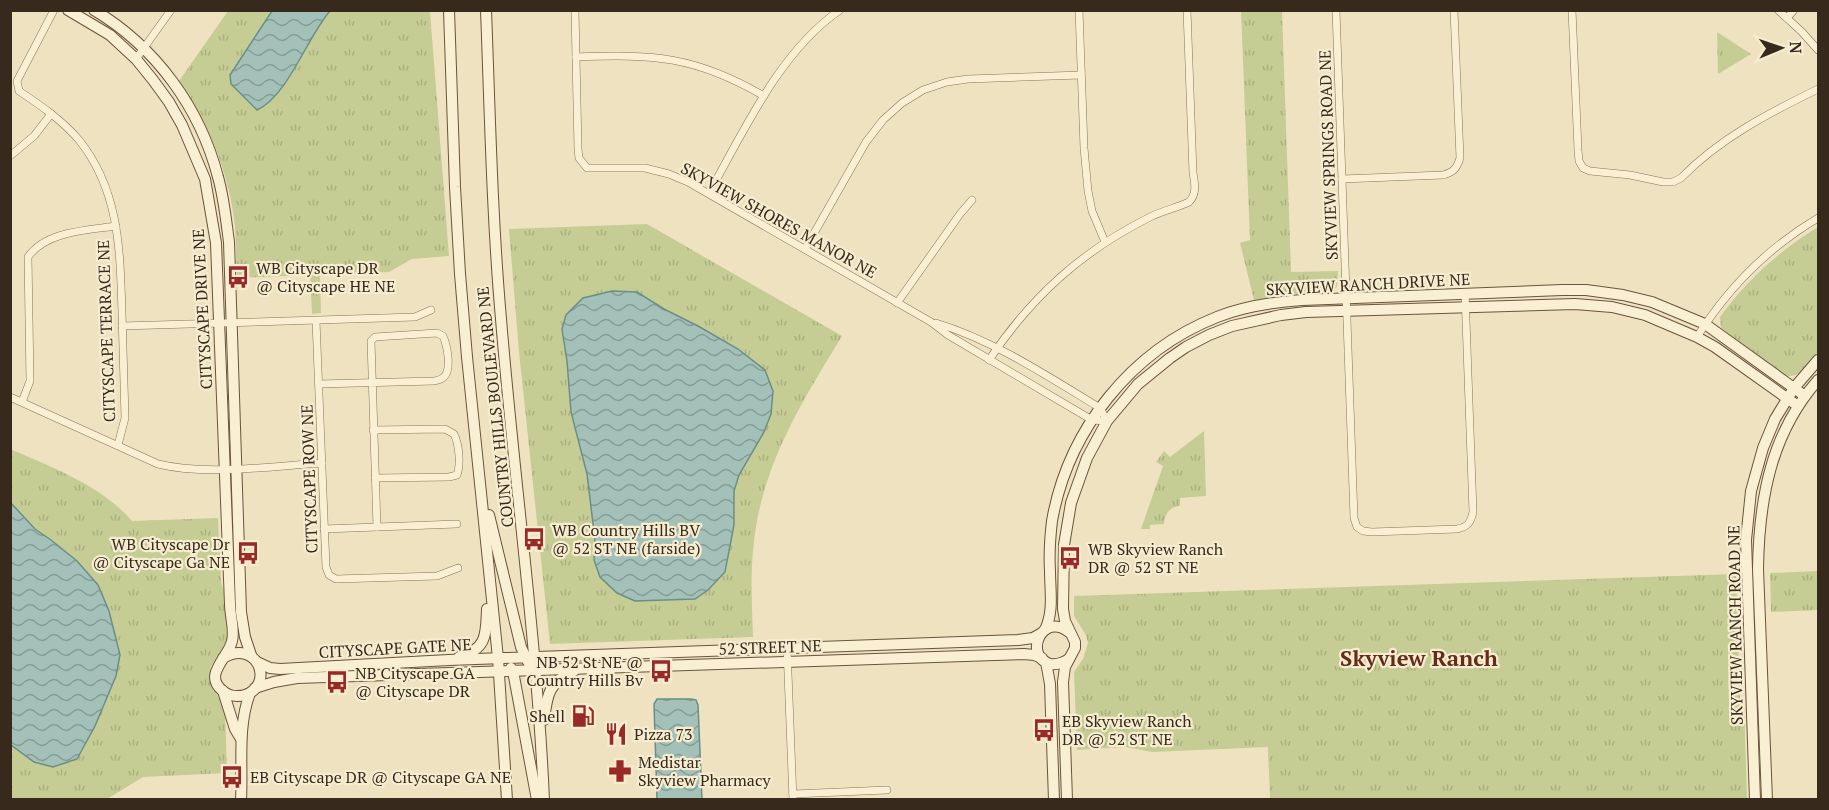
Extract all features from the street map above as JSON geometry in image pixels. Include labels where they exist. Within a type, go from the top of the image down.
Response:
[{"type":"street","name":"CITYSCAPE TERRACE NE","points":[[54,10],[18,81],[19,91],[51,114],[78,140],[97,169],[110,198],[120,249],[125,418],[118,445]]},
{"type":"street","name":"CITYSCAPE DRIVE NE","points":[[68,10],[110,35],[136,58],[169,102],[182,125],[205,179],[216,243],[233,638],[223,658]]},
{"type":"street","name":"CITYSCAPE DRIVE NE","points":[[94,10],[114,22],[144,48],[165,72],[197,119],[215,166],[224,203],[229,242],[241,612],[245,637],[254,658]]},
{"type":"street","points":[[136,58],[171,10]]},
{"type":"street","name":"COUNTRY HILLS BOULEVARD NE","points":[[449,10],[460,274],[498,658],[507,800]]},
{"type":"street","name":"COUNTRY HILLS BOULEVARD NE","points":[[486,10],[494,235],[530,658],[536,670],[544,800]]},
{"type":"street","name":"SKYVIEW SHORES MANOR NE","points":[[575,10],[578,150],[583,165],[594,169],[633,168],[661,172],[688,182],[931,322],[989,360],[1092,420],[1107,421]]},
{"type":"street","points":[[709,193],[784,64],[816,29],[840,10]]},
{"type":"street","points":[[1079,10],[1088,191],[1092,211],[1105,242]]},
{"type":"street","points":[[989,360],[1025,311],[1076,262],[1105,242],[1152,216],[1183,205],[1193,198],[1195,183],[1187,10]]},
{"type":"street","name":"SKYVIEW SPRINGS ROAD NE","points":[[1336,10],[1354,518],[1357,527],[1364,531],[1457,529],[1465,528],[1471,521],[1473,512],[1466,307]]},
{"type":"street","points":[[1342,179],[1443,175],[1451,173],[1458,167],[1460,158],[1454,10]]},
{"type":"street","points":[[1572,10],[1579,161],[1583,168],[1590,171],[1673,182],[1681,178],[1725,141],[1759,119],[1818,89]]},
{"type":"street","points":[[1778,10],[1818,50]]},
{"type":"street","points":[[1787,18],[1794,10]]},
{"type":"street","points":[[576,57],[647,56],[674,59],[713,70],[764,96]]},
{"type":"street","points":[[805,249],[866,142],[883,120],[902,103],[923,90],[948,82],[968,79],[1082,75]]},
{"type":"street","points":[[10,156],[34,136],[51,114]]},
{"type":"street","points":[[897,303],[972,200]]},
{"type":"street","points":[[1697,337],[1744,275],[1778,246],[1818,218]]},
{"type":"street","points":[[22,402],[30,381],[28,257],[34,249],[56,237],[116,226]]},
{"type":"street","name":"SKYVIEW RANCH DRIVE NE","points":[[1043,632],[1049,621],[1051,608],[1050,542],[1057,500],[1072,457],[1092,420],[1135,368],[1167,343],[1200,324],[1230,312],[1278,302],[1347,298],[1562,290],[1605,292],[1652,302],[1706,324],[1805,396]]},
{"type":"street","points":[[1465,293],[1466,307]]},
{"type":"street","name":"SKYVIEW RANCH DRIVE NE","points":[[1070,632],[1063,609],[1066,524],[1076,484],[1107,421],[1124,399],[1154,370],[1186,347],[1209,335],[1250,320],[1281,315],[1347,311],[1594,304],[1645,315],[1697,337],[1715,347],[1798,406]]},
{"type":"street","points":[[122,326],[415,317],[431,310]]},
{"type":"street","name":"CITYSCAPE ROW NE","points":[[316,321],[324,528],[326,567],[329,575],[336,579],[437,576],[458,568]]},
{"type":"street","name":"SKYVIEW SHORES MANOR NE","points":[[931,322],[952,328],[997,348],[1100,408]]},
{"type":"street","points":[[319,384],[371,383],[441,380],[448,367],[443,336],[437,333],[375,337],[371,341],[371,383],[377,527]]},
{"type":"street","name":"SKYVIEW RANCH ROAD NE","points":[[1755,800],[1746,540],[1748,516],[1753,482],[1763,447],[1787,399],[1818,360]]},
{"type":"street","name":"SKYVIEW RANCH ROAD NE","points":[[1767,800],[1758,540],[1762,503],[1776,450],[1798,406],[1818,380]]},
{"type":"street","points":[[10,397],[158,464],[178,469],[225,469],[322,463]]},
{"type":"street","points":[[1100,408],[1107,421]]},
{"type":"street","points":[[374,430],[445,429],[454,434],[457,439],[459,469],[457,475],[449,477],[375,478]]},
{"type":"street","points":[[480,477],[530,658]]},
{"type":"street","points":[[324,528],[457,524]]},
{"type":"street","points":[[449,660],[469,654],[482,646],[485,640],[489,570]]},
{"type":"street","points":[[1054,800],[1050,684],[1044,660],[1037,649],[1037,640],[1043,632],[1055,626],[1070,632],[1075,642],[1073,654],[1065,668],[1063,682],[1067,800]]},
{"type":"street","name":"52 STREET NE","points":[[530,658],[1025,639],[1043,632]]},
{"type":"street","points":[[787,648],[793,797],[887,790]]},
{"type":"street","points":[[241,739],[235,729],[216,676],[216,669],[223,658],[240,652],[254,658],[260,669],[260,679],[244,711],[241,739],[242,800]]},
{"type":"street","name":"52 STREET NE","points":[[499,672],[1024,654],[1034,655],[1044,660]]},
{"type":"street","name":"CITYSCAPE GATE NE","points":[[254,658],[270,668],[280,669],[530,658]]},
{"type":"street","points":[[498,658],[513,672],[537,800]]},
{"type":"street","points":[[1044,660],[1059,664],[1070,658]]},
{"type":"street","points":[[542,747],[546,707],[551,689],[560,677],[579,668]]},
{"type":"street","name":"CITYSCAPE GATE NE","points":[[252,691],[274,682],[297,678],[499,672]]},
{"type":"street","points":[[223,691],[238,696],[252,691]]},
{"type":"green space","points":[[228,11],[430,11],[449,256],[412,259],[389,272],[320,275],[321,313],[312,314],[310,275],[237,278],[235,227],[223,169],[200,114],[179,81]]},
{"type":"green space","points":[[1241,11],[1282,11],[1291,272],[1338,271],[1337,286],[1331,294],[1292,294],[1254,300],[1240,243],[1250,240]]},
{"type":"green space","points":[[1717,32],[1751,54],[1718,74]]},
{"type":"green space","points":[[647,224],[842,336],[786,434],[766,485],[754,541],[753,637],[550,644],[519,352],[509,229]]},
{"type":"green space","points":[[1818,227],[1818,352],[1800,373],[1784,375],[1721,328],[1720,317],[1765,267]]},
{"type":"green space","points":[[1204,431],[1206,496],[1180,498],[1180,506],[1168,512],[1164,524],[1150,525],[1150,529],[1141,529],[1163,466],[1156,462],[1164,451],[1170,457]]},
{"type":"green space","points":[[10,449],[76,479],[106,498],[132,521],[218,518],[221,582],[228,635],[227,643],[211,666],[210,674],[211,683],[225,709],[227,773],[143,777],[107,799],[11,799]]},
{"type":"green space","points":[[1818,571],[1818,610],[1771,612],[1770,573]]},
{"type":"green space","points":[[1736,574],[1740,697],[1744,702],[1747,799],[1270,799],[1268,747],[1152,752],[1126,747],[1077,750],[1074,672],[1083,659],[1088,643],[1086,635],[1074,616],[1074,596]]},
{"type":"water","points":[[272,11],[330,11],[288,79],[268,103],[257,110],[231,84],[230,75]]},
{"type":"water","points":[[612,291],[637,292],[738,349],[765,370],[773,391],[771,414],[764,432],[739,475],[734,491],[734,525],[725,572],[708,590],[695,599],[635,601],[617,593],[600,577],[594,560],[595,540],[587,474],[571,412],[562,329],[566,315],[583,298]]},
{"type":"water","points":[[10,502],[35,529],[77,561],[98,585],[109,611],[120,655],[116,676],[95,726],[77,759],[53,767],[34,762],[11,745]]},
{"type":"water","points":[[657,699],[696,700],[702,799],[657,799],[654,704]]},
{"type":"place","name":"WB Cityscape DR @ Cityscape HE NE","points":[[238,277]]},
{"type":"place","name":"WB Country Hills BV @ 52 ST NE (farside)","points":[[534,539]]},
{"type":"place","name":"WB Cityscape Dr @ Cityscape Ga NE","points":[[248,553]]},
{"type":"place","name":"WB Skyview Ranch DR @ 52 ST NE","points":[[1070,558]]},
{"type":"place","name":"NB 52 St NE @ Country Hills Bv","points":[[661,671]]},
{"type":"place","name":"NB Cityscape GA @ Cityscape DR","points":[[337,682]]},
{"type":"place","name":"Shell","points":[[583,716]]},
{"type":"place","name":"EB Skyview Ranch DR @ 52 ST NE","points":[[1044,730]]},
{"type":"place","name":"Pizza 73","points":[[616,734]]},
{"type":"place","name":"Medistar Skyview Pharmacy","points":[[620,771]]},
{"type":"place","name":"EB Cityscape DR @ Cityscape GA NE","points":[[232,777]]},
{"type":"district","name":"Skyview Ranch","points":[[1419,657]]}]
